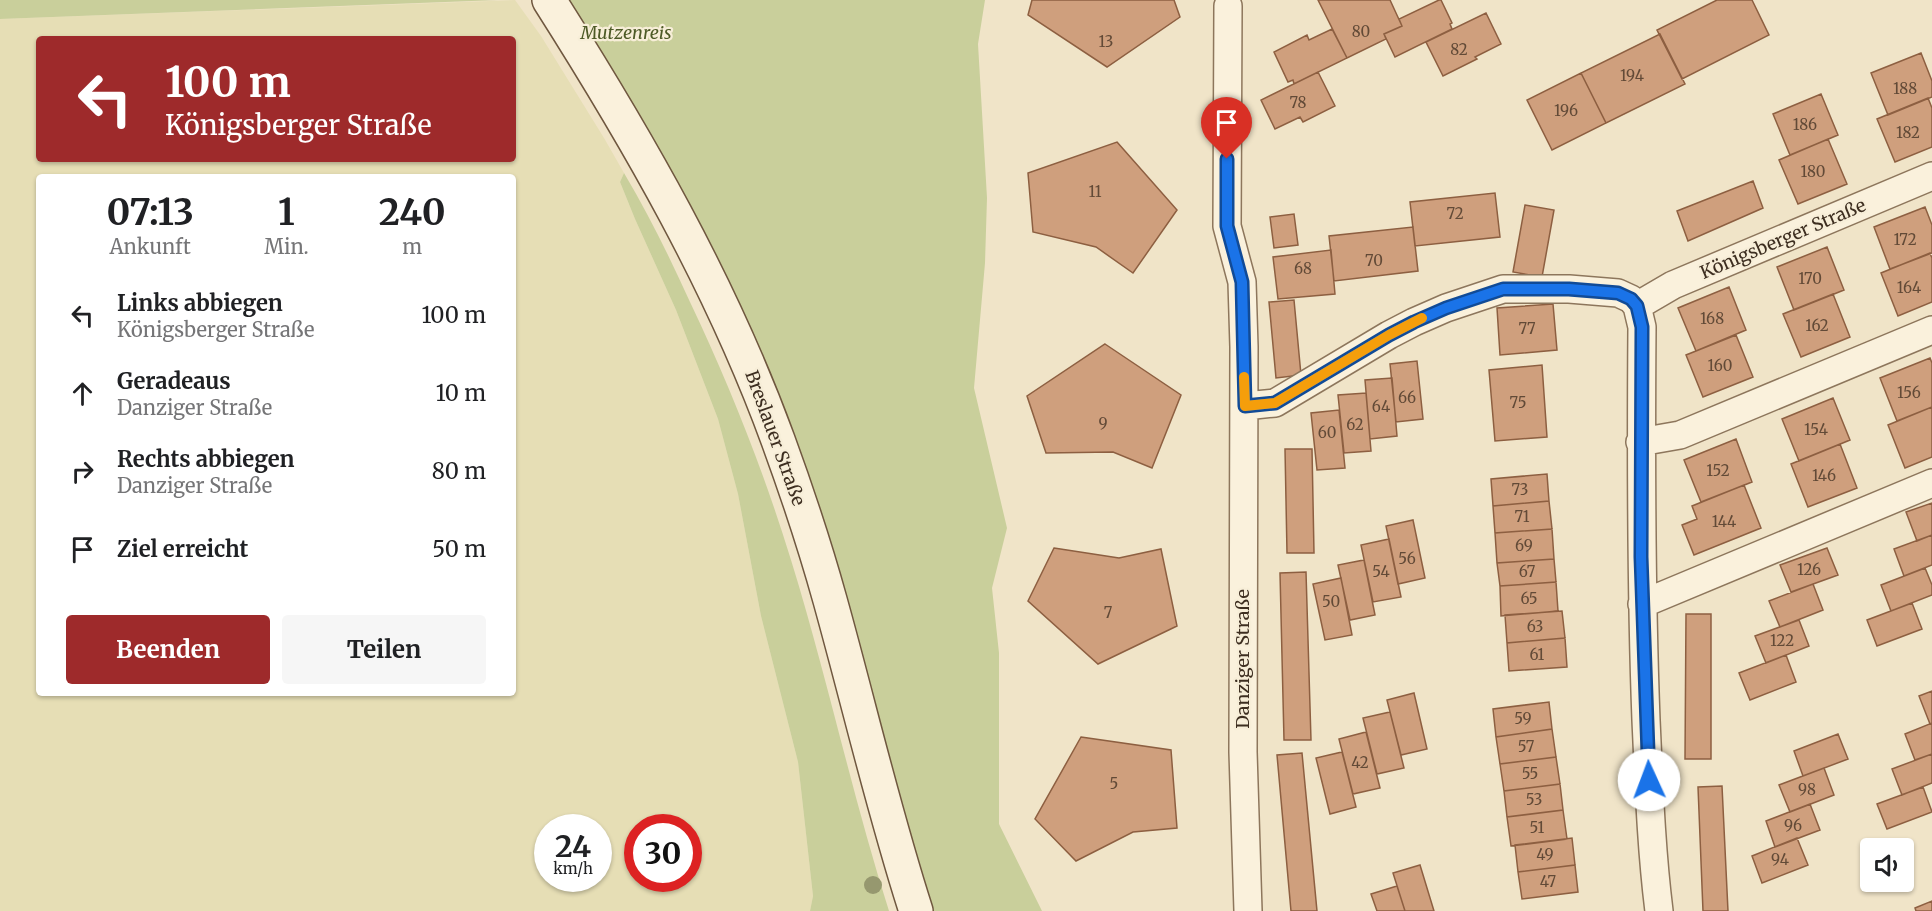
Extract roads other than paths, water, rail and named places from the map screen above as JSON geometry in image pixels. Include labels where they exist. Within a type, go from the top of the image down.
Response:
[{"type":"main road","name":"Breslauer Straße","points":[[549,0],[610,96],[668,198],[734,332],[760,393],[830,597],[891,829],[916,911]]},
{"type":"street","name":"Danziger Straße","points":[[1228,6],[1227,226],[1242,282],[1245,406],[1243,752],[1248,911]]},
{"type":"street","name":"Königsberger Straße","points":[[1637,306],[1673,285],[1932,176]]},
{"type":"street","points":[[1245,406],[1275,403],[1389,335],[1430,314],[1508,288],[1618,293],[1631,299],[1637,306],[1642,327],[1640,442],[1642,603],[1650,824],[1659,911]]},
{"type":"street","points":[[1640,442],[1680,435],[1932,330]]},
{"type":"street","points":[[1642,603],[1932,483]]},
{"type":"park label","name":"Mutzenreis","points":[[626,33]]}]
